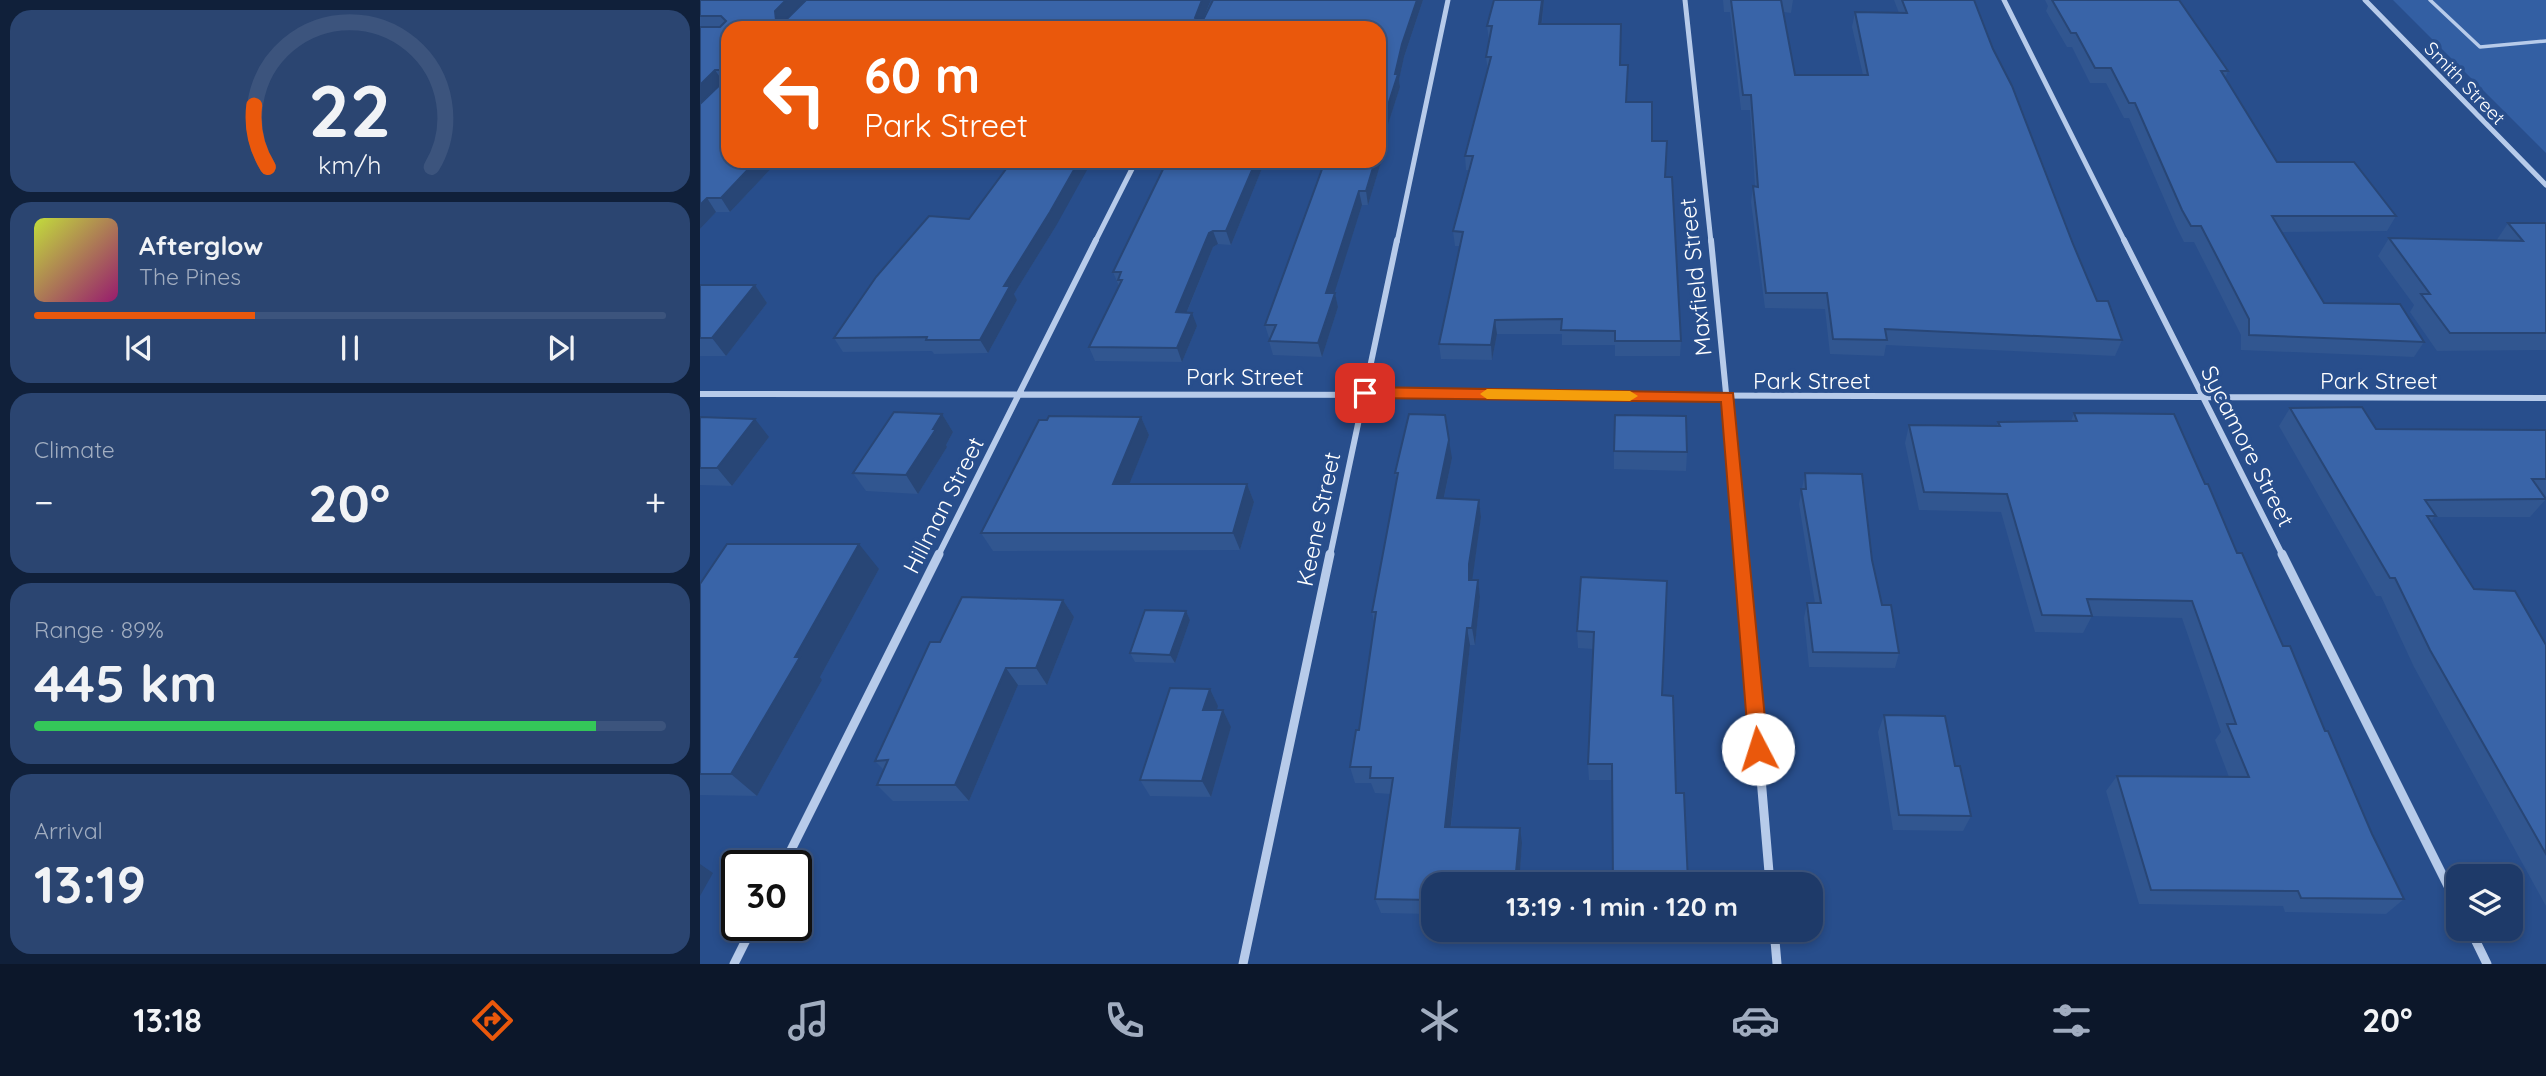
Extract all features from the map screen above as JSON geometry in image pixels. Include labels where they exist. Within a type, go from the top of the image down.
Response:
[{"type":"street","name":"Keene Street","points":[[1243,964],[1448,0]]},
{"type":"street","name":"Maxfield Street","points":[[1685,0],[1728,397],[1769,872]]},
{"type":"street","name":"Sycamore Street","points":[[2004,0],[2446,882]]},
{"type":"street","name":"Smith Street","points":[[2365,0],[2546,185]]},
{"type":"street","name":"Hillman Street","points":[[791,850],[1132,168]]},
{"type":"street","name":"Park Street","points":[[700,394],[1365,393],[1728,397],[2546,398]]},
{"type":"street","points":[[734,964],[746,941]]},
{"type":"street","points":[[2476,941],[2487,964]]},
{"type":"street","points":[[1775,942],[1777,964]]},
{"type":"lane","points":[[2430,0],[2480,47],[2546,41]]},
{"type":"shaded area","points":[[2393,0],[2546,0],[2546,153]]},
{"type":"building","points":[[700,0],[786,0],[775,11],[778,21],[726,21],[721,16],[700,16]]},
{"type":"building","points":[[806,0],[1202,0],[1195,18],[1199,21],[783,21]]},
{"type":"building","points":[[1213,0],[1417,0],[1402,44],[1395,74],[1398,74],[1386,111],[1386,21],[1199,21],[1204,18]]},
{"type":"building","points":[[1494,0],[1542,0],[1539,24],[1621,24],[1620,65],[1628,65],[1626,102],[1652,102],[1652,141],[1667,141],[1665,177],[1672,177],[1681,341],[1615,341],[1615,331],[1561,330],[1562,319],[1495,320],[1491,345],[1439,344],[1463,232],[1453,231],[1473,156],[1465,156],[1491,57],[1486,57],[1492,26],[1487,26]]},
{"type":"building","points":[[1731,0],[1781,0],[1795,75],[1868,75],[1855,12],[1907,13],[1902,0],[1974,0],[1993,49],[2012,86],[2097,301],[2108,301],[2122,340],[1885,329],[1887,340],[1833,339],[1827,293],[1766,293],[1753,186],[1758,187],[1751,95],[1743,95]]},
{"type":"building","points":[[2052,0],[2179,0],[2228,71],[2221,71],[2277,162],[2354,162],[2396,216],[2272,216],[2324,303],[2400,304],[2424,342],[2249,335],[2249,319],[2201,226],[2191,226],[2182,210],[2135,103],[2129,103],[2111,68],[2095,68],[2076,33],[2071,33]]},
{"type":"building","points":[[700,27],[720,27],[721,70],[715,70],[700,85]]},
{"type":"building","points":[[721,84],[721,168],[749,168],[721,198],[707,198],[700,205],[700,104]]},
{"type":"building","points":[[1007,168],[1075,168],[1004,286],[1010,286],[980,340],[926,340],[927,337],[834,338],[876,277],[929,216],[969,219]]},
{"type":"building","points":[[1164,168],[1253,168],[1226,231],[1209,233],[1176,312],[1192,313],[1177,348],[1089,347],[1122,280],[1118,280],[1121,272],[1113,272]]},
{"type":"building","points":[[1322,168],[1373,168],[1366,191],[1359,191],[1326,293],[1335,293],[1318,343],[1269,341],[1276,325],[1265,325]]},
{"type":"building","points":[[2508,223],[2546,223],[2546,333],[2450,333],[2421,294],[2430,294],[2389,238],[2523,241]]},
{"type":"building","points":[[700,285],[755,285],[712,338],[700,338]]},
{"type":"building","points":[[2362,407],[2376,429],[2546,430],[2546,479],[2532,479],[2546,499],[2425,500],[2436,516],[2427,516],[2474,589],[2515,591],[2546,645],[2546,854],[2430,650],[2395,578],[2390,578],[2290,408]]},
{"type":"building","points":[[894,412],[942,414],[933,429],[936,429],[906,475],[853,473]]},
{"type":"building","points":[[2074,413],[2174,414],[2237,553],[2242,553],[2283,646],[2290,646],[2325,731],[2328,731],[2372,834],[2404,899],[2301,898],[2298,891],[2151,890],[2117,776],[2249,777],[2227,724],[2236,724],[2192,601],[2087,599],[2092,616],[2042,615],[2007,494],[1924,492],[1909,425],[2000,426],[1998,422],[2077,421]]},
{"type":"building","points":[[1409,414],[1445,415],[1449,440],[1437,498],[1479,500],[1469,564],[1469,580],[1478,580],[1472,628],[1467,628],[1445,827],[1520,828],[1516,872],[1421,872],[1421,900],[1375,899],[1393,778],[1370,778],[1371,767],[1350,767],[1356,730],[1359,730],[1376,612],[1372,612],[1398,473],[1395,473]]},
{"type":"building","points":[[1615,415],[1686,416],[1687,452],[1614,451]]},
{"type":"building","points":[[1049,416],[1141,417],[1113,484],[1247,484],[1233,533],[981,533],[1039,420],[1047,420]]},
{"type":"building","points":[[700,417],[755,419],[717,468],[700,468]]},
{"type":"building","points":[[1805,473],[1862,474],[1872,560],[1882,605],[1891,605],[1899,653],[1813,652],[1807,603],[1821,603],[1801,489],[1806,489]]},
{"type":"building","points":[[727,544],[859,544],[795,657],[800,657],[731,774],[700,774],[700,584]]},
{"type":"building","points":[[1581,577],[1667,581],[1662,695],[1673,696],[1676,793],[1684,793],[1688,872],[1613,872],[1612,764],[1588,764],[1594,632],[1577,631]]},
{"type":"building","points":[[962,597],[1063,600],[1036,668],[1006,668],[955,785],[877,785],[888,760],[875,761],[930,642],[940,642]]},
{"type":"building","points":[[1145,610],[1186,611],[1170,655],[1130,653]]},
{"type":"building","points":[[1170,688],[1210,689],[1203,710],[1223,710],[1202,781],[1140,780]]},
{"type":"building","points":[[1884,715],[1945,716],[1955,766],[1960,766],[1971,816],[1899,815]]},
{"type":"slow traffic","points":[[1487,394],[1630,396]]},
{"type":"route","points":[[1365,393],[1728,397],[1758,749]]}]
